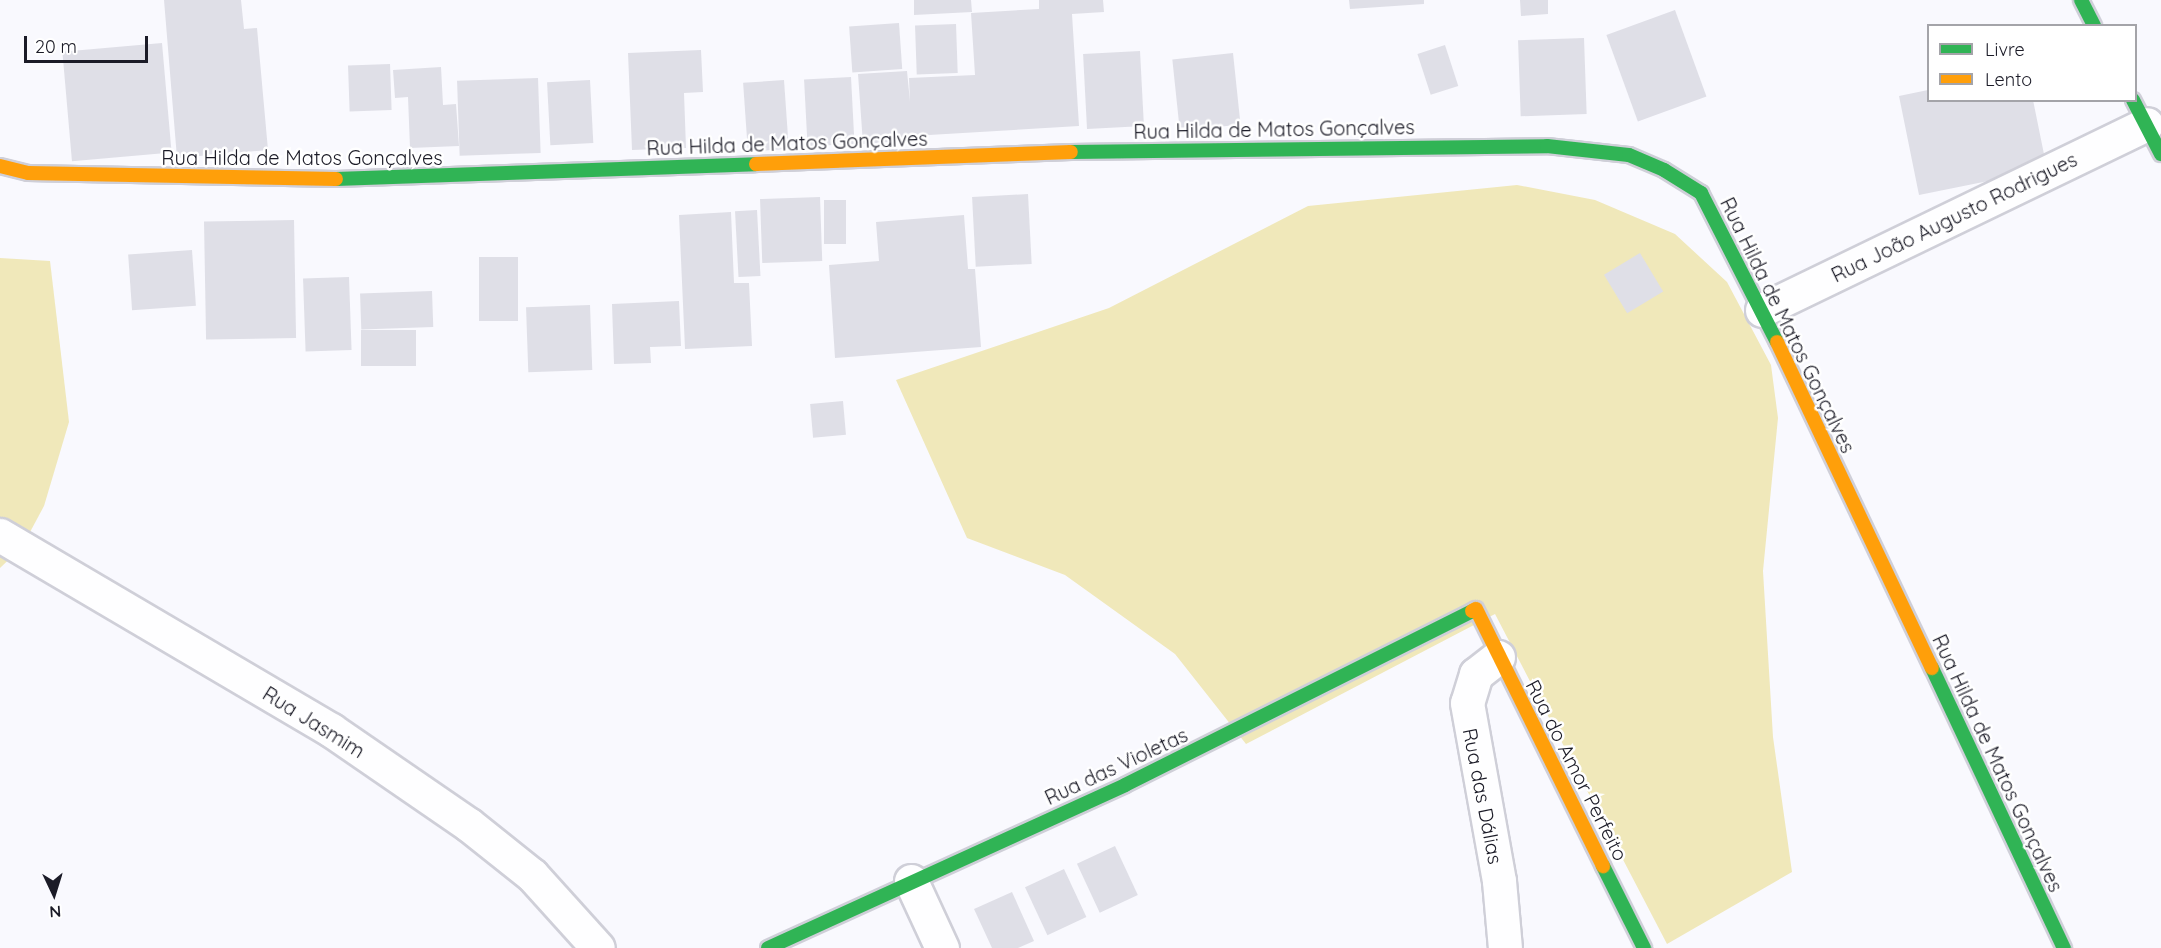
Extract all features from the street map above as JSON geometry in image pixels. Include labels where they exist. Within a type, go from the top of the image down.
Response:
[{"type":"street","points":[[2081,0],[2093,24]]},
{"type":"street","points":[[2140,112],[2161,154]]},
{"type":"street","name":"Rua João Augusto Rodrigues","points":[[1762,310],[2140,112]]},
{"type":"street","name":"Rua Hilda de Matos Gonçalves","points":[[0,166],[28,173],[352,179],[1192,148],[1547,146],[1629,155],[1664,170],[1701,193],[1762,310],[2064,948]]},
{"type":"street","name":"Rua Jasmim","points":[[0,535],[330,730],[468,824],[532,875],[598,948]]},
{"type":"street","name":"Rua do Amor Perfeito","points":[[1476,609],[1644,948]]},
{"type":"street","name":"Rua das Violetas","points":[[768,948],[1146,775],[1476,609]]},
{"type":"street","name":"Rua das Dálias","points":[[1498,657],[1476,674],[1467,703],[1499,881],[1505,948]]},
{"type":"street","points":[[911,881],[942,948]]},
{"type":"shaded area","points":[[1517,185],[1595,200],[1675,234],[1727,282],[1771,365],[1778,418],[1763,571],[1773,737],[1792,872],[1667,944],[1495,614],[1246,744],[1175,654],[1065,575],[967,538],[896,380],[1109,308],[1308,206]]},
{"type":"shaded area","points":[[0,258],[50,261],[69,422],[44,506],[22,547],[0,568]]},
{"type":"building","points":[[164,0],[241,0],[244,29],[257,28],[268,150],[177,158]]},
{"type":"building","points":[[914,0],[971,0],[972,12],[914,15]]},
{"type":"building","points":[[1039,0],[1103,0],[1104,12],[1072,14],[1079,126],[912,136],[912,140],[863,144],[858,74],[907,71],[910,102],[909,78],[975,75],[971,13],[1039,9]]},
{"type":"building","points":[[1349,0],[1424,0],[1424,4],[1350,9]]},
{"type":"building","points":[[1520,0],[1548,0],[1548,14],[1521,16]]},
{"type":"building","points":[[1675,10],[1706,96],[1638,121],[1606,35]]},
{"type":"building","points":[[899,23],[902,69],[852,72],[849,26]]},
{"type":"building","points":[[956,24],[958,73],[917,74],[915,25]]},
{"type":"building","points":[[1584,38],[1587,114],[1521,116],[1518,40]]},
{"type":"building","points":[[162,43],[172,153],[72,161],[62,52]]},
{"type":"building","points":[[1445,45],[1458,86],[1431,95],[1417,54]]},
{"type":"building","points":[[701,50],[703,92],[684,93],[686,148],[632,150],[628,53]]},
{"type":"building","points":[[1140,51],[1144,126],[1087,129],[1083,54]]},
{"type":"building","points":[[1233,53],[1241,125],[1180,131],[1172,59]]},
{"type":"building","points":[[390,64],[392,110],[350,111],[348,65]]},
{"type":"building","points":[[441,67],[443,105],[456,104],[459,146],[410,148],[408,97],[395,98],[393,70]]},
{"type":"building","points":[[851,77],[855,144],[808,146],[804,79]]},
{"type":"building","points":[[538,78],[541,153],[460,156],[457,81]]},
{"type":"building","points":[[590,80],[593,143],[550,145],[547,82]]},
{"type":"building","points":[[784,80],[789,149],[748,152],[743,83]]},
{"type":"building","points":[[1927,90],[1927,102],[2033,102],[2047,169],[1919,195],[1899,96]]},
{"type":"building","points":[[1028,194],[1032,264],[976,267],[972,197]]},
{"type":"building","points":[[820,197],[822,261],[762,263],[760,199]]},
{"type":"building","points":[[824,200],[846,200],[846,244],[824,244]]},
{"type":"building","points":[[757,210],[760,276],[738,277],[735,211]]},
{"type":"building","points":[[731,212],[734,283],[749,283],[752,346],[685,349],[679,215]]},
{"type":"building","points":[[964,215],[968,269],[975,269],[981,347],[835,358],[829,265],[879,261],[876,222]]},
{"type":"building","points":[[294,220],[296,338],[206,340],[204,222]]},
{"type":"building","points":[[192,250],[196,306],[132,310],[128,254]]},
{"type":"building","points":[[1640,253],[1663,292],[1627,313],[1604,275]]},
{"type":"building","points":[[479,257],[518,257],[518,321],[479,321]]},
{"type":"building","points":[[349,277],[352,350],[306,352],[303,279]]},
{"type":"building","points":[[432,291],[433,327],[361,329],[360,294]]},
{"type":"building","points":[[679,301],[681,346],[650,347],[651,363],[614,364],[612,304]]},
{"type":"building","points":[[590,305],[592,370],[528,372],[526,307]]},
{"type":"building","points":[[361,330],[416,330],[416,366],[361,366]]},
{"type":"building","points":[[843,401],[846,435],[813,438],[810,404]]},
{"type":"building","points":[[1115,846],[1138,895],[1100,913],[1077,864]]},
{"type":"building","points":[[1064,869],[1086,917],[1047,935],[1025,887]]},
{"type":"building","points":[[1012,892],[1034,941],[1018,948],[992,948],[974,909]]},
{"type":"traffic: fast","points":[[2081,0],[2093,24]]},
{"type":"traffic: fast","points":[[2134,102],[2161,154]]},
{"type":"traffic: fast","points":[[1071,152],[1547,146],[1629,155],[1664,170],[1701,193],[1777,342]]},
{"type":"traffic: fast","points":[[336,179],[756,164]]},
{"type":"traffic: fast","points":[[768,948],[1125,785],[1472,611]]},
{"type":"traffic: fast","points":[[1932,668],[2064,948]]},
{"type":"traffic: fast","points":[[1603,866],[1644,948]]},
{"type":"traffic: slow","points":[[756,164],[1071,152]]},
{"type":"traffic: slow","points":[[0,166],[28,173],[336,179]]},
{"type":"traffic: slow","points":[[1777,342],[1932,668]]},
{"type":"traffic: slow","points":[[1472,611],[1476,609],[1603,866]]}]
